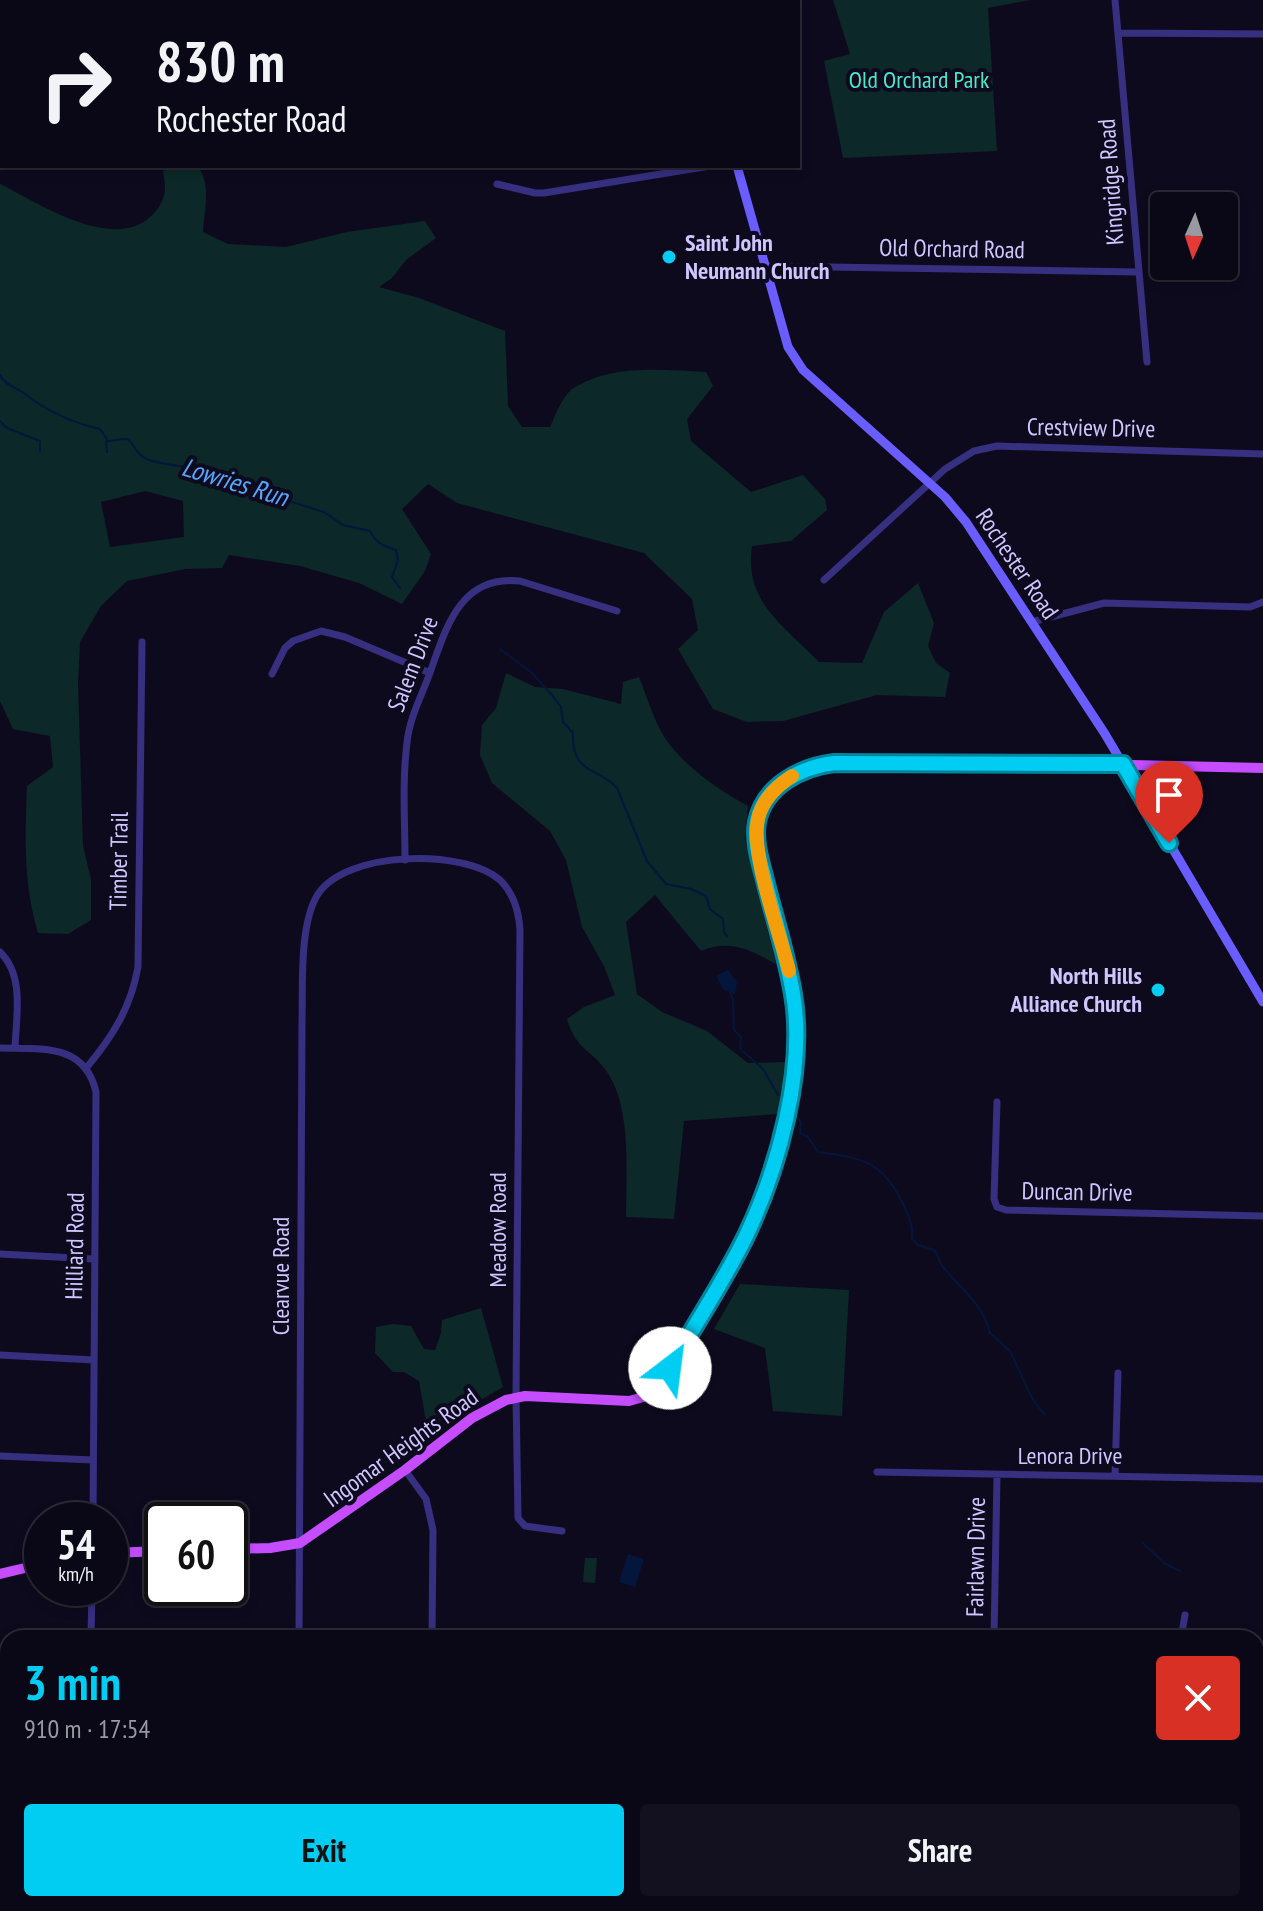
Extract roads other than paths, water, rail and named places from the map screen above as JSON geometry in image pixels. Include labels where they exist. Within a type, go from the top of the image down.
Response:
[{"type":"main road","name":"Ingomar Heights Road","points":[[248,1549],[300,1543],[484,1410],[516,1396],[629,1401],[639,1400],[654,1390],[753,1222],[783,1127],[795,1061],[794,1003],[757,842],[760,813],[775,789],[798,772],[834,763],[1263,768]]},
{"type":"main road","points":[[0,1574],[24,1568]]},
{"type":"street","name":"Kingridge Road","points":[[1115,0],[1147,362]]},
{"type":"street","points":[[1120,33],[1263,34]]},
{"type":"street","points":[[497,184],[544,193],[698,168]]},
{"type":"street","name":"Rochester Road","points":[[738,168],[784,338],[803,370],[931,485],[966,522],[1123,764],[1263,1002]]},
{"type":"street","name":"Old Orchard Road","points":[[765,266],[1138,272]]},
{"type":"street","name":"Crestview Drive","points":[[824,580],[945,469],[974,451],[997,446],[1263,454]]},
{"type":"street","name":"Salem Drive","points":[[405,860],[407,741],[430,673],[460,604],[482,585],[494,581],[520,581],[617,611]]},
{"type":"street","points":[[1032,622],[1104,603],[1250,607],[1263,602]]},
{"type":"street","points":[[272,674],[285,648],[293,641],[321,631],[345,637],[430,673]]},
{"type":"street","name":"Timber Trail","points":[[87,1067],[123,1019],[138,967],[142,642]]},
{"type":"street","name":"Meadow Road","points":[[405,860],[445,861],[480,869],[499,879],[511,896],[520,930],[516,1396],[518,1518],[525,1526],[562,1531]]},
{"type":"street","name":"Clearvue Road","points":[[299,1630],[302,1021],[310,914],[323,887],[338,876],[368,863],[405,860]]},
{"type":"street","points":[[0,952],[10,964],[16,981],[15,1048]]},
{"type":"street","points":[[0,1048],[61,1052],[87,1067]]},
{"type":"street","name":"Hilliard Road","points":[[87,1067],[94,1082],[97,1101],[93,1502]]},
{"type":"street","name":"Duncan Drive","points":[[997,1102],[994,1199],[997,1207],[1006,1210],[1263,1216]]},
{"type":"street","points":[[0,1254],[94,1259]]},
{"type":"street","points":[[0,1355],[94,1360]]},
{"type":"street","points":[[1115,1476],[1118,1373]]},
{"type":"street","points":[[0,1456],[93,1460]]},
{"type":"street","points":[[405,1470],[426,1499],[433,1530],[432,1630]]},
{"type":"street","name":"Lenora Drive","points":[[877,1472],[1263,1479]]},
{"type":"street","name":"Fairlawn Drive","points":[[994,1630],[997,1476]]},
{"type":"street","points":[[91,1630],[92,1606]]},
{"type":"street","points":[[1182,1630],[1185,1615]]},
{"type":"water","points":[[728,970],[737,982],[735,994],[724,990],[716,976]]},
{"type":"water","points":[[628,1554],[644,1559],[635,1587],[619,1582]]},
{"type":"waterway","name":"Lowries Run","points":[[0,375],[8,384],[51,411],[100,429],[107,439]]},
{"type":"waterway","points":[[0,421],[7,428],[40,441],[40,451]]},
{"type":"waterway","name":"Lowries Run","points":[[107,441],[126,439],[149,460],[208,471],[211,480],[236,480],[251,489],[324,512],[343,525],[370,531],[381,544],[396,550],[398,560],[392,577],[400,588]]},
{"type":"waterway","points":[[106,442],[107,452]]},
{"type":"waterway","name":"Lowries Run","points":[[500,649],[531,672],[561,707],[563,722],[573,733],[576,756],[581,763],[617,788],[647,861],[666,884],[706,896],[710,909],[723,919],[727,936]]},
{"type":"waterway","name":"Lowries Run","points":[[730,991],[734,1030],[741,1037],[740,1049],[763,1069],[778,1095]]},
{"type":"waterway","points":[[797,1116],[801,1123],[800,1133],[808,1137],[818,1152],[870,1164],[887,1179],[909,1217],[912,1239],[918,1245],[934,1250],[943,1267],[977,1305],[990,1333],[1010,1351],[1033,1400],[1045,1415]]},
{"type":"waterway","points":[[1143,1543],[1164,1563],[1180,1571]]},
{"type":"place","name":"Saint John Neumann Church","points":[[669,257]]},
{"type":"place","name":"North Hills Alliance Church","points":[[1158,990]]},
{"type":"park label","name":"Old Orchard Park","points":[[919,80]]}]
